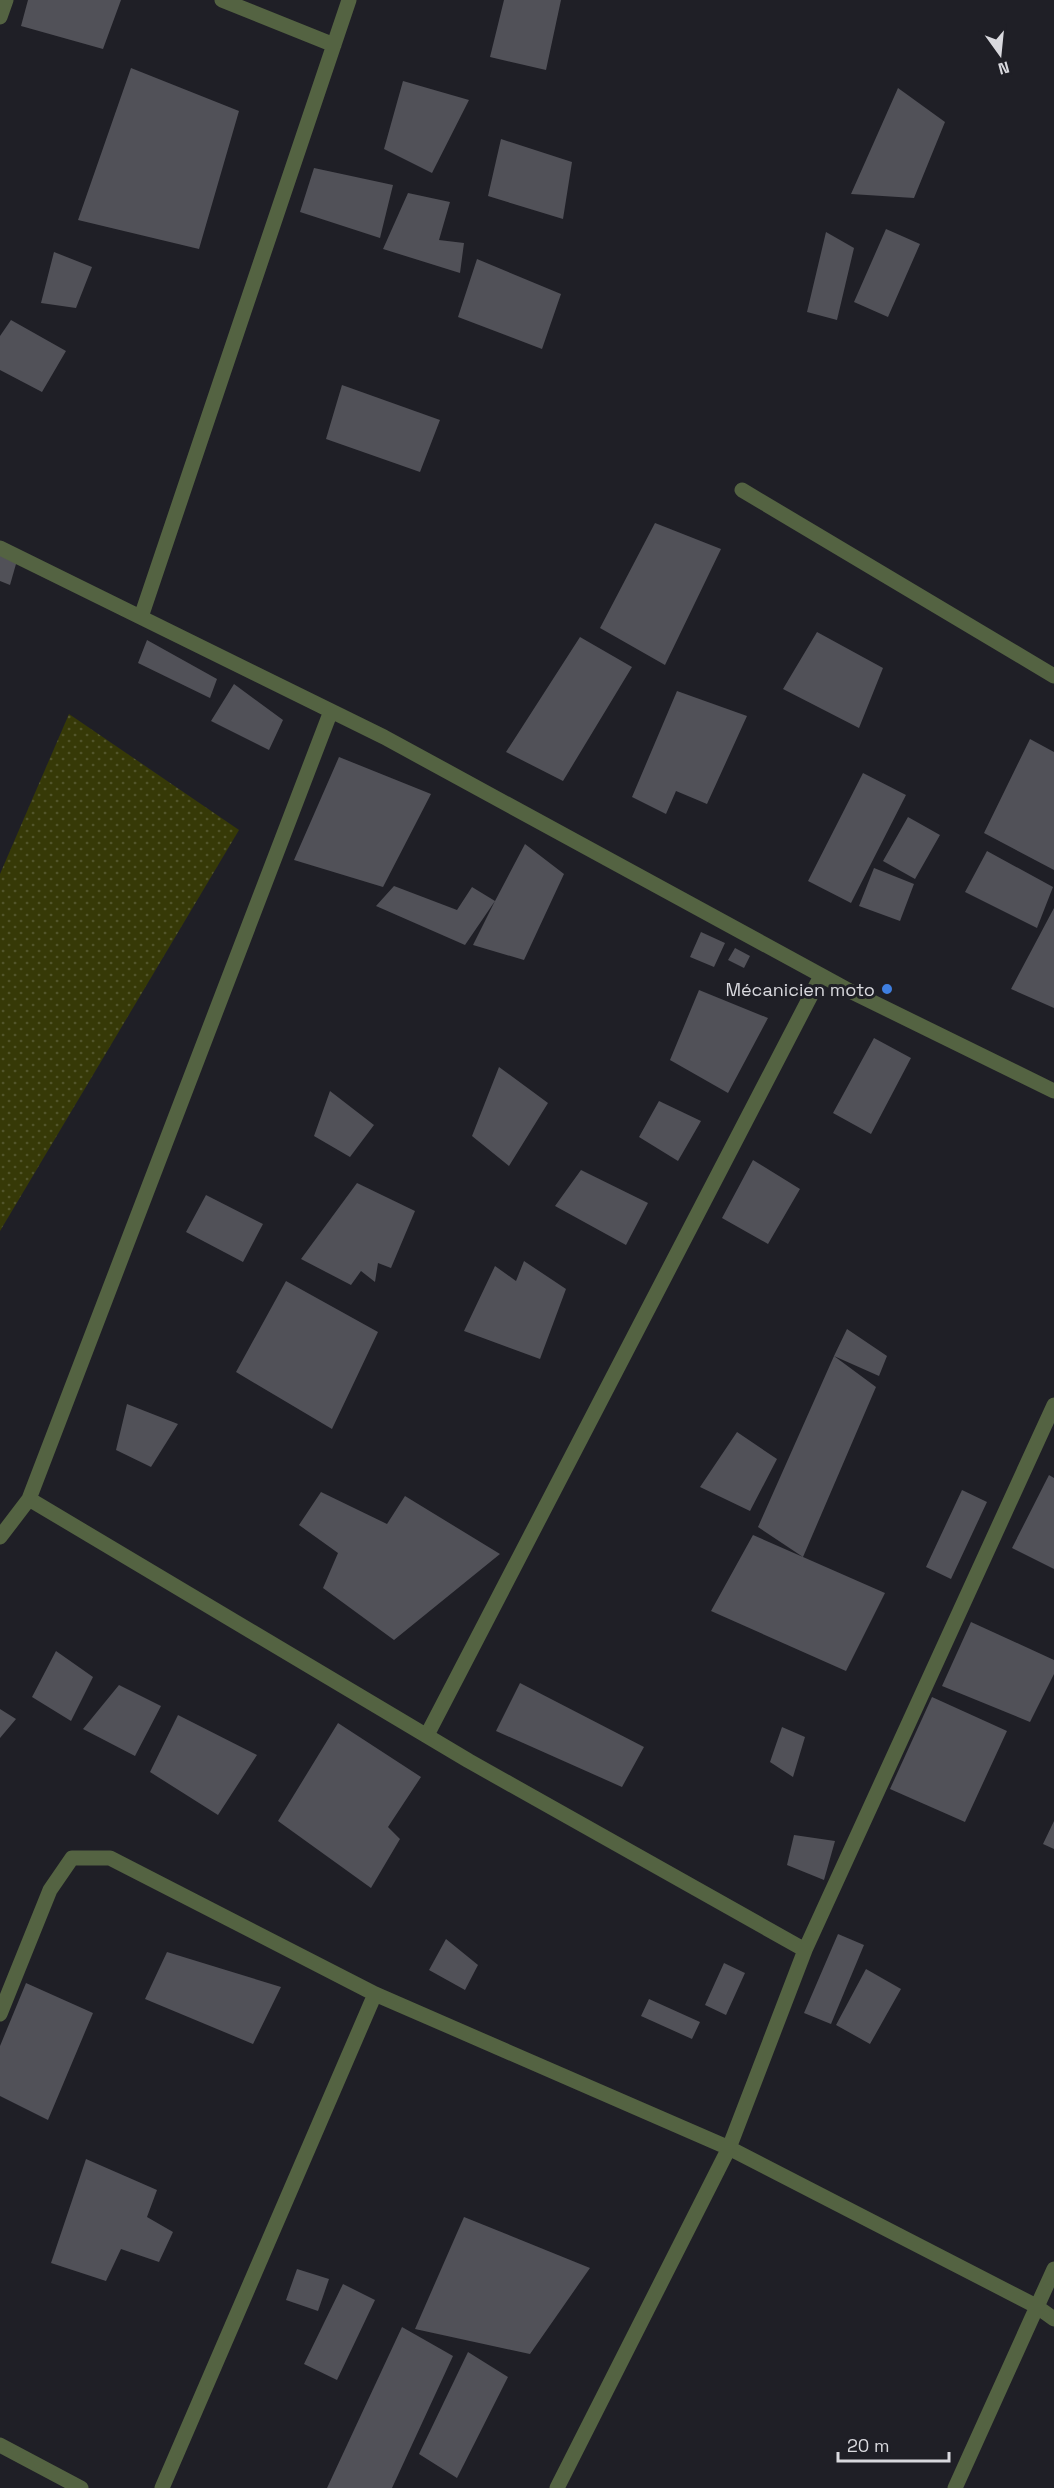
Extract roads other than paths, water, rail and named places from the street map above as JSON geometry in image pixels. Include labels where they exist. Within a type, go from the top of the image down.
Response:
[{"type":"street","points":[[0,17],[6,0]]},
{"type":"street","points":[[222,0],[334,45]]},
{"type":"street","points":[[141,617],[349,0]]},
{"type":"street","points":[[742,490],[1054,676]]},
{"type":"street","points":[[0,549],[384,737],[821,976],[1054,1091]]},
{"type":"street","points":[[0,1537],[29,1499],[331,711]]},
{"type":"street","points":[[427,1736],[821,976]]},
{"type":"street","points":[[557,2488],[729,2148],[805,1950],[1054,1405]]},
{"type":"street","points":[[29,1499],[427,1736],[805,1950]]},
{"type":"street","points":[[0,2014],[50,1890],[72,1858],[110,1858],[375,1994],[729,2148],[1036,2306],[1054,2319]]},
{"type":"street","points":[[162,2488],[375,1994]]},
{"type":"street","points":[[955,2488],[1054,2269]]},
{"type":"street","points":[[0,2445],[81,2488]]},
{"type":"place","name":"Mécanicien moto","points":[[887,989]]}]
